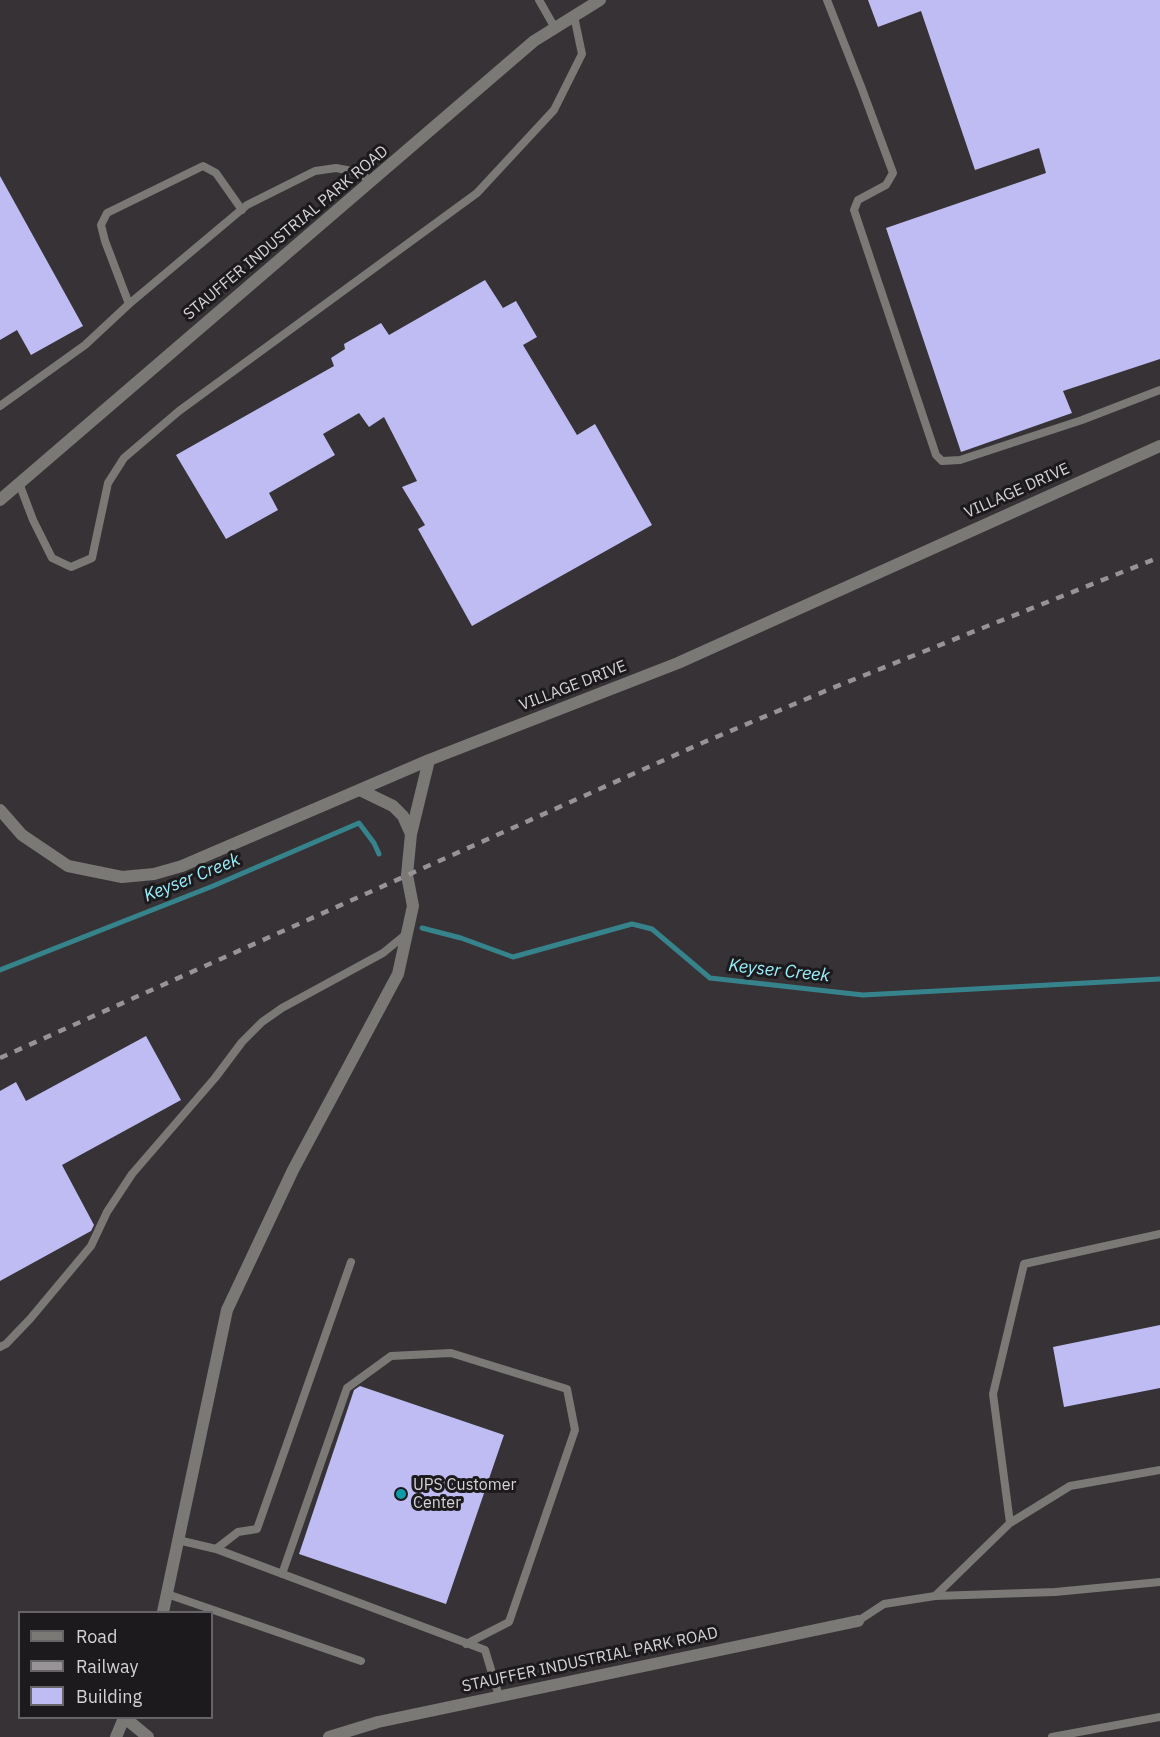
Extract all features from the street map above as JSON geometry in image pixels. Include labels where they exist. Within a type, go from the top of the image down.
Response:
[{"type":"street","name":"STAUFFER INDUSTRIAL PARK ROAD","points":[[0,500],[534,41],[600,0]]},
{"type":"street","name":"VILLAGE DRIVE","points":[[0,810],[22,835],[68,866],[122,877],[154,874],[183,866],[429,760],[678,663],[1160,446]]},
{"type":"street","points":[[163,1611],[227,1311],[293,1170],[398,974],[413,906],[407,875],[411,834],[429,760]]},
{"type":"street","points":[[360,790],[393,806],[403,816],[411,834]]},
{"type":"street","name":"STAUFFER INDUSTRIAL PARK ROAD","points":[[329,1737],[378,1722],[858,1621]]},
{"type":"street","points":[[116,1737],[125,1719]]},
{"type":"street","points":[[126,1719],[148,1737]]},
{"type":"lane","points":[[539,0],[555,28]]},
{"type":"lane","points":[[826,0],[893,173],[886,185],[858,200],[854,210],[936,455],[942,461],[960,460],[1082,420],[1160,390]]},
{"type":"lane","points":[[19,483],[33,520],[52,558],[71,567],[92,558],[108,483],[124,458],[179,411],[477,194],[555,110],[582,54],[574,16]]},
{"type":"lane","points":[[129,304],[101,225],[107,213],[203,166],[216,173],[242,210]]},
{"type":"lane","points":[[0,406],[85,345],[129,304],[242,210],[315,171],[336,168],[357,172],[371,181]]},
{"type":"lane","points":[[0,1347],[6,1344],[30,1319],[91,1246],[107,1212],[132,1174],[215,1078],[242,1042],[262,1022],[282,1008],[383,953],[406,934]]},
{"type":"lane","points":[[1010,1523],[993,1394],[1024,1264],[1160,1234]]},
{"type":"lane","points":[[216,1549],[238,1532],[257,1529],[351,1262]]},
{"type":"lane","points":[[282,1574],[347,1388],[391,1356],[451,1353],[567,1389],[575,1430],[509,1622],[466,1644]]},
{"type":"lane","points":[[935,1596],[1010,1523],[1070,1486],[1160,1470]]},
{"type":"lane","points":[[178,1540],[216,1549],[485,1650],[499,1696]]},
{"type":"lane","points":[[858,1621],[884,1604],[935,1596],[1055,1592],[1160,1582]]},
{"type":"lane","points":[[167,1594],[361,1661]]},
{"type":"lane","points":[[1052,1737],[1160,1717]]},
{"type":"building","points":[[868,0],[1160,0],[1160,359],[1063,391],[1072,413],[961,452],[886,228],[1046,173],[1039,148],[975,170],[921,11],[878,27]]},
{"type":"building","points":[[0,176],[83,326],[31,355],[17,330],[0,340]]},
{"type":"building","points":[[485,280],[503,308],[516,301],[537,337],[523,345],[577,435],[595,424],[652,525],[472,626],[418,529],[425,525],[402,487],[417,481],[384,417],[369,427],[359,413],[323,434],[335,455],[269,493],[278,510],[226,539],[176,455],[334,366],[331,358],[345,349],[344,344],[381,323],[389,335]]},
{"type":"building","points":[[146,1036],[181,1100],[62,1165],[94,1225],[91,1231],[0,1281],[0,1091],[16,1082],[26,1101]]},
{"type":"building","points":[[1160,1325],[1160,1388],[1064,1407],[1053,1347]]},
{"type":"building","name":"UPS Customer Center","points":[[360,1386],[504,1435],[446,1604],[299,1554],[354,1390]]},
{"type":"waterway","name":"Keyser Creek","points":[[0,970],[213,886],[359,823],[379,854]]},
{"type":"waterway","name":"Keyser Creek","points":[[422,928],[461,938],[513,957],[632,924],[652,929],[710,978],[863,995],[1160,979]]},
{"type":"railway","points":[[0,1058],[702,743],[830,689],[1160,557]]},
{"type":"place","name":"UPS Customer Center","points":[[401,1494]]}]
